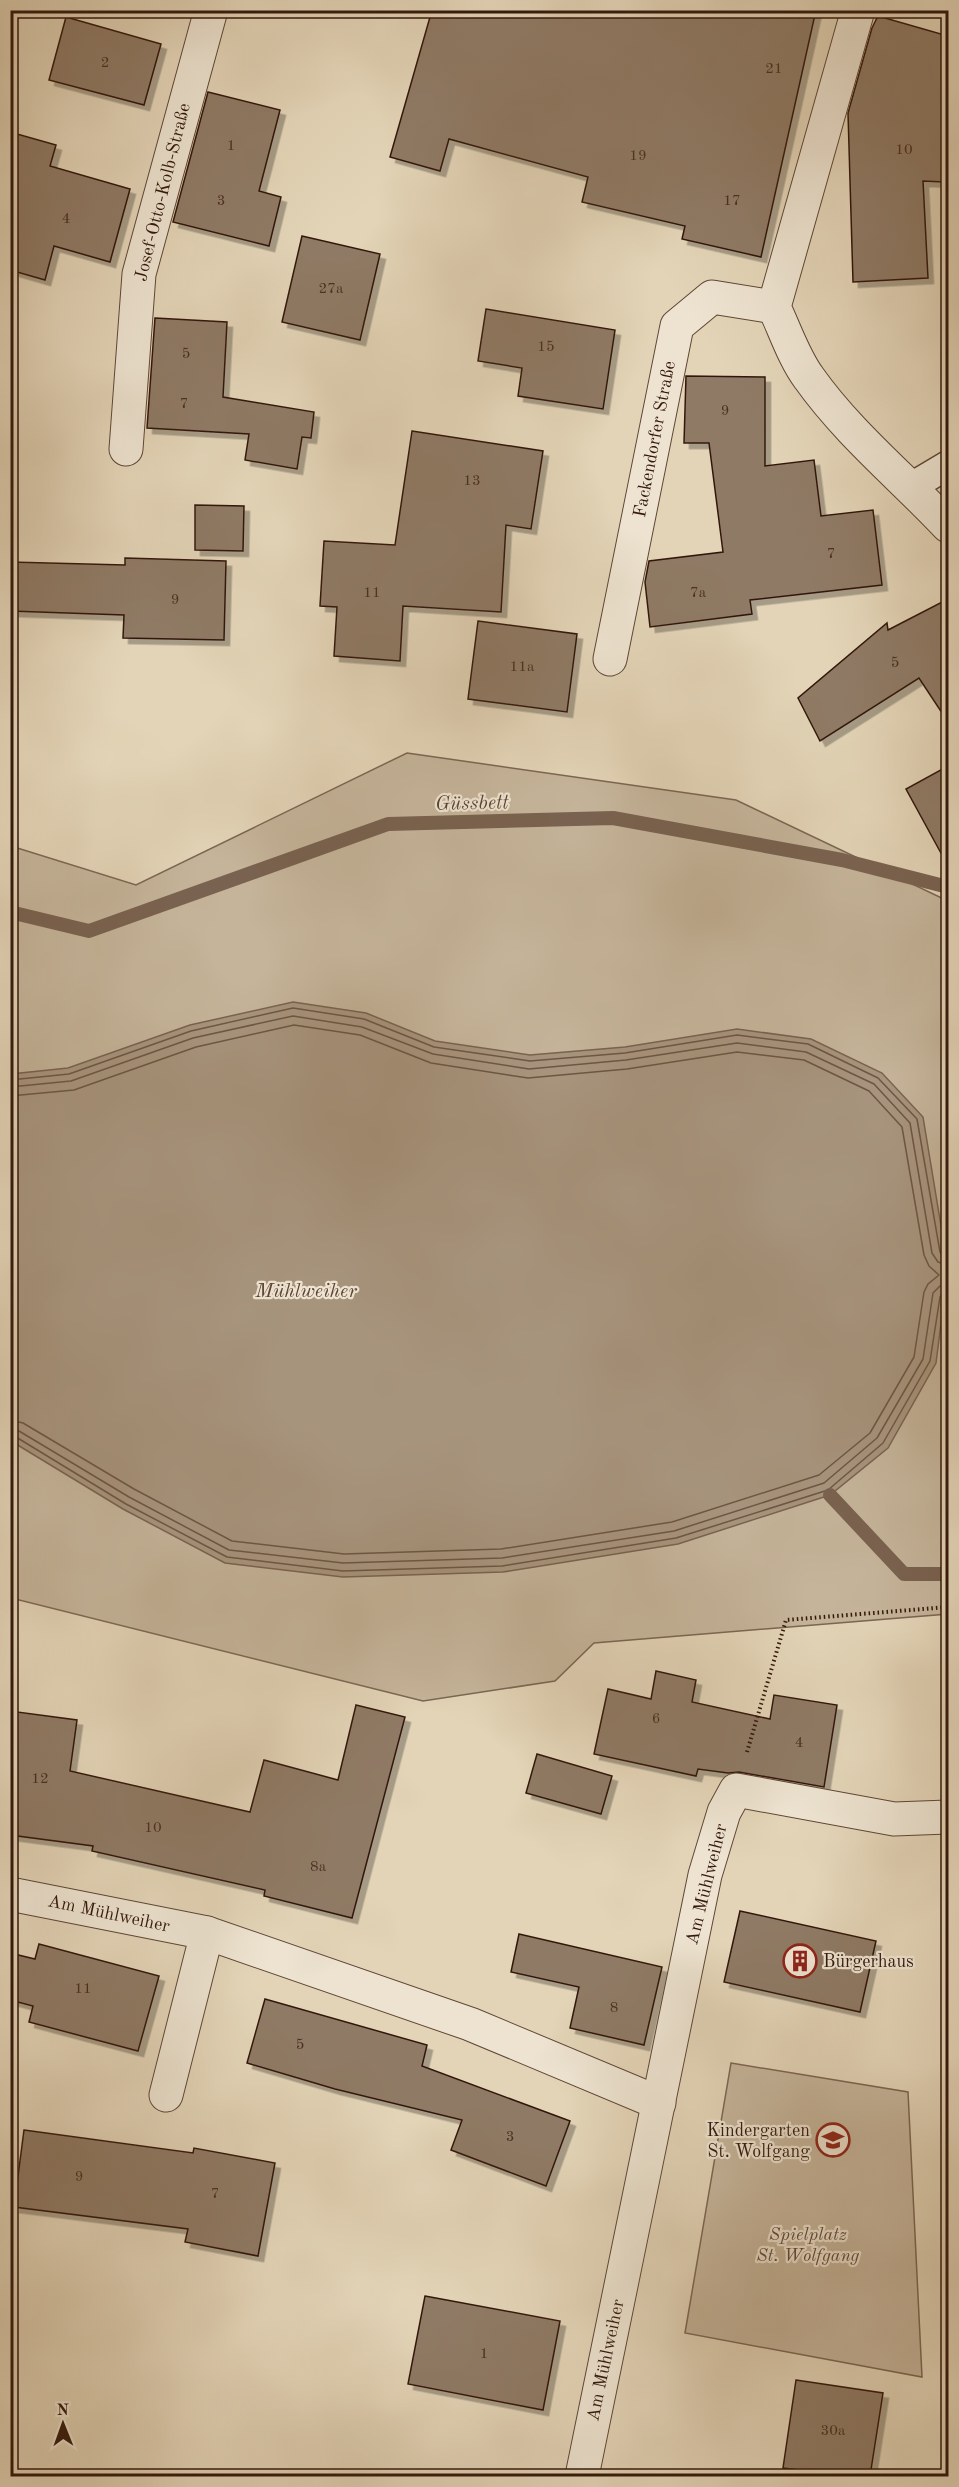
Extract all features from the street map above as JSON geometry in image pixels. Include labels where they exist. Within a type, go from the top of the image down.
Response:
[{"type":"street","name":"Josef-Otto-Kolb-Straße","points":[[126,449],[139,274],[211,10]]},
{"type":"street","points":[[858,10],[774,307],[808,377],[857,436],[948,526]]},
{"type":"street","name":"Fackendorfer Straße","points":[[610,658],[677,326],[712,297],[774,307]]},
{"type":"street","points":[[736,1790],[894,1819],[948,1817]]},
{"type":"street","name":"Am Mühlweiher","points":[[582,2476],[705,1875],[724,1812],[736,1790]]},
{"type":"street","name":"Am Mühlweiher","points":[[10,1894],[207,1933],[470,2024],[659,2103]]},
{"type":"street","points":[[166,2096],[207,1933]]},
{"type":"lane","points":[[911,487],[948,465]]},
{"type":"path","points":[[736,1790],[786,1620],[948,1607]]},
{"type":"green space","points":[[407,753],[736,800],[948,901],[948,1614],[594,1643],[555,1681],[423,1701],[11,1598],[11,846],[136,885]]},
{"type":"green space","name":"Spielplatz St. Wolfgang","points":[[731,2063],[908,2092],[922,2377],[685,2333]]},
{"type":"water","name":"Mühlweiher","points":[[293,1002],[366,1013],[435,1041],[530,1055],[625,1047],[737,1029],[811,1039],[882,1073],[923,1117],[948,1268],[936,1363],[888,1448],[830,1495],[678,1544],[503,1572],[343,1577],[225,1563],[123,1509],[11,1441],[11,1074],[68,1068],[190,1025]]},
{"type":"building","points":[[432,10],[816,10],[761,257],[682,239],[685,226],[582,202],[588,177],[449,139],[440,171],[390,157]]},
{"type":"building","points":[[878,16],[948,36],[948,142],[944,182],[923,181],[928,278],[853,282],[848,113],[872,28]]},
{"type":"building","points":[[66,17],[161,44],[144,105],[49,80]]},
{"type":"building","points":[[208,92],[280,110],[259,191],[281,197],[269,246],[173,222]]},
{"type":"building","points":[[10,132],[56,145],[50,166],[130,189],[110,262],[54,246],[45,280],[10,270]]},
{"type":"building","points":[[302,236],[380,254],[360,340],[282,322]]},
{"type":"building","points":[[486,309],[615,330],[603,409],[518,396],[522,368],[478,361]]},
{"type":"building","points":[[155,318],[227,322],[223,397],[314,412],[311,438],[302,437],[297,469],[245,460],[249,434],[147,428]]},
{"type":"building","points":[[686,376],[765,377],[765,466],[814,460],[821,516],[873,510],[882,585],[750,600],[752,614],[650,627],[645,582],[649,561],[723,552],[709,443],[684,443]]},
{"type":"building","points":[[412,431],[543,451],[531,529],[506,525],[501,612],[403,606],[400,661],[334,656],[337,607],[320,606],[324,541],[395,545]]},
{"type":"building","points":[[195,505],[244,506],[243,551],[195,550]]},
{"type":"building","points":[[125,558],[226,561],[224,640],[123,638],[124,615],[10,611],[10,562],[125,565]]},
{"type":"building","points":[[948,599],[948,722],[919,678],[820,741],[798,698],[887,623],[888,630]]},
{"type":"building","points":[[478,621],[577,634],[567,712],[468,699]]},
{"type":"building","points":[[948,766],[948,866],[906,789]]},
{"type":"building","points":[[656,1671],[696,1680],[692,1702],[770,1719],[774,1695],[837,1705],[824,1787],[739,1772],[728,1773],[698,1769],[696,1776],[594,1754],[608,1689],[651,1699]]},
{"type":"building","points":[[356,1705],[405,1717],[352,1918],[264,1896],[265,1890],[92,1851],[93,1846],[10,1835],[10,1711],[77,1720],[70,1771],[250,1812],[264,1760],[338,1780]]},
{"type":"building","points":[[537,1754],[612,1776],[601,1814],[526,1793]]},
{"type":"building","name":"Bürgerhaus","points":[[740,1911],[876,1941],[860,2012],[724,1982]]},
{"type":"building","points":[[519,1934],[662,1967],[644,2045],[570,2028],[579,1987],[511,1972]]},
{"type":"building","points":[[39,1944],[159,1976],[138,2051],[29,2022],[33,2006],[10,2000],[10,1953],[35,1959]]},
{"type":"building","points":[[265,1999],[427,2045],[422,2066],[570,2121],[546,2186],[451,2150],[462,2120],[335,2089],[247,2063]]},
{"type":"building","points":[[24,2130],[193,2153],[194,2148],[275,2163],[258,2256],[185,2242],[188,2229],[14,2207]]},
{"type":"building","points":[[425,2296],[560,2321],[543,2410],[408,2384]]},
{"type":"building","points":[[796,2380],[883,2393],[870,2476],[845,2476],[783,2468]]},
{"type":"waterway","name":"Güssbett","points":[[10,912],[89,931],[388,824],[613,818],[842,860],[948,887]]},
{"type":"waterway","points":[[830,1495],[904,1574],[948,1574]]},
{"type":"place","name":"Bürgerhaus","points":[[800,1961]]},
{"type":"place","name":"Kindergarten St. Wolfgang","points":[[833,2140]]}]
